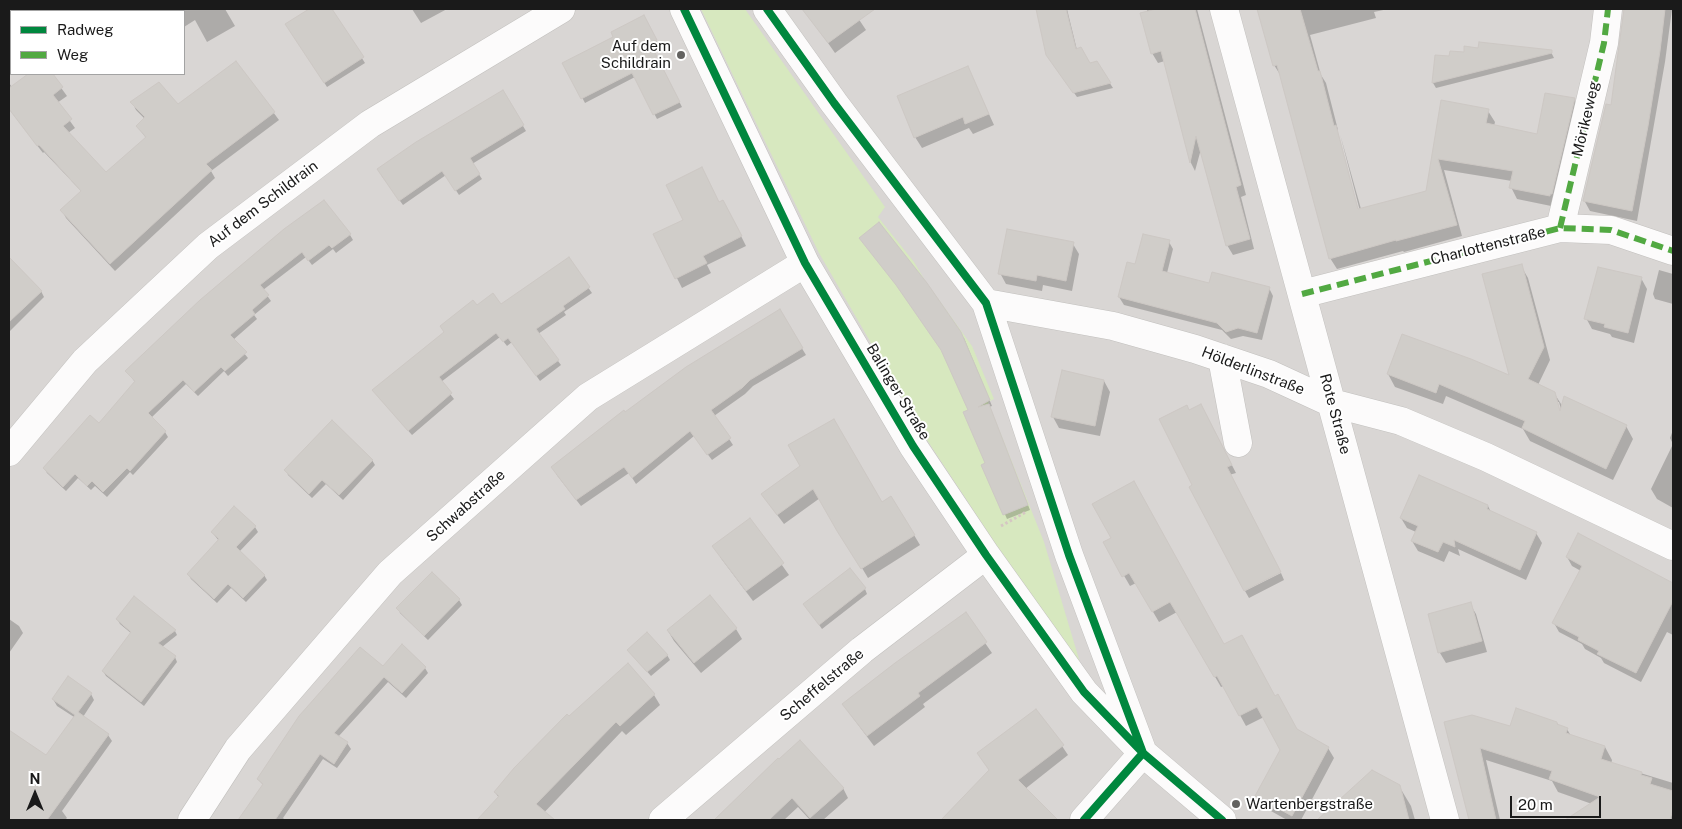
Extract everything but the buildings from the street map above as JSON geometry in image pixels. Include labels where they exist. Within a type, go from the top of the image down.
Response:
[{"type":"street","name":"Auf dem Schildrain","points":[[9,452],[85,361],[208,246],[370,124],[561,9]]},
{"type":"street","name":"Balinger Straße","points":[[684,9],[805,263],[913,446],[981,547],[1084,692],[1143,754],[1222,820]]},
{"type":"street","name":"Balinger Straße","points":[[768,9],[834,103],[986,303],[1069,555],[1143,754]]},
{"type":"street","name":"Rote Straße","points":[[1224,9],[1445,820]]},
{"type":"street","name":"Mörikeweg","points":[[1560,228],[1604,43],[1608,9]]},
{"type":"street","name":"Charlottenstraße","points":[[1302,294],[1560,228],[1611,230],[1673,251]]},
{"type":"street","name":"Schwabstraße","points":[[192,820],[238,749],[390,572],[588,397],[805,263]]},
{"type":"street","name":"Hölderlinstraße","points":[[986,303],[1113,326],[1222,358],[1268,374],[1332,403],[1401,421],[1486,457],[1673,546]]},
{"type":"street","points":[[1222,358],[1238,442]]},
{"type":"street","name":"Scheffelstraße","points":[[663,820],[981,547]]},
{"type":"street","points":[[1084,820],[1143,754]]},
{"type":"path","points":[[981,547],[1050,498]]},
{"type":"shaded area","points":[[9,9],[1673,9],[1673,820],[9,820]]},
{"type":"green space","points":[[701,9],[745,9],[885,207],[878,217],[914,262],[972,346],[994,399],[988,402],[1044,542],[1081,666],[997,546],[927,440],[819,253]]},
{"type":"marked path","points":[[1560,228],[1604,43],[1608,9]]},
{"type":"marked path","points":[[1302,294],[1560,228],[1611,230],[1673,251]]},
{"type":"cycle path","points":[[684,9],[805,263],[913,446],[986,555],[1084,692],[1143,753],[1222,820]]},
{"type":"cycle path","points":[[767,9],[834,103],[986,303],[1069,555],[1143,753],[1084,820]]},
{"type":"place","name":"Auf dem Schildrain","points":[[681,55]]},
{"type":"place","name":"Wartenbergstraße","points":[[1236,804]]}]
